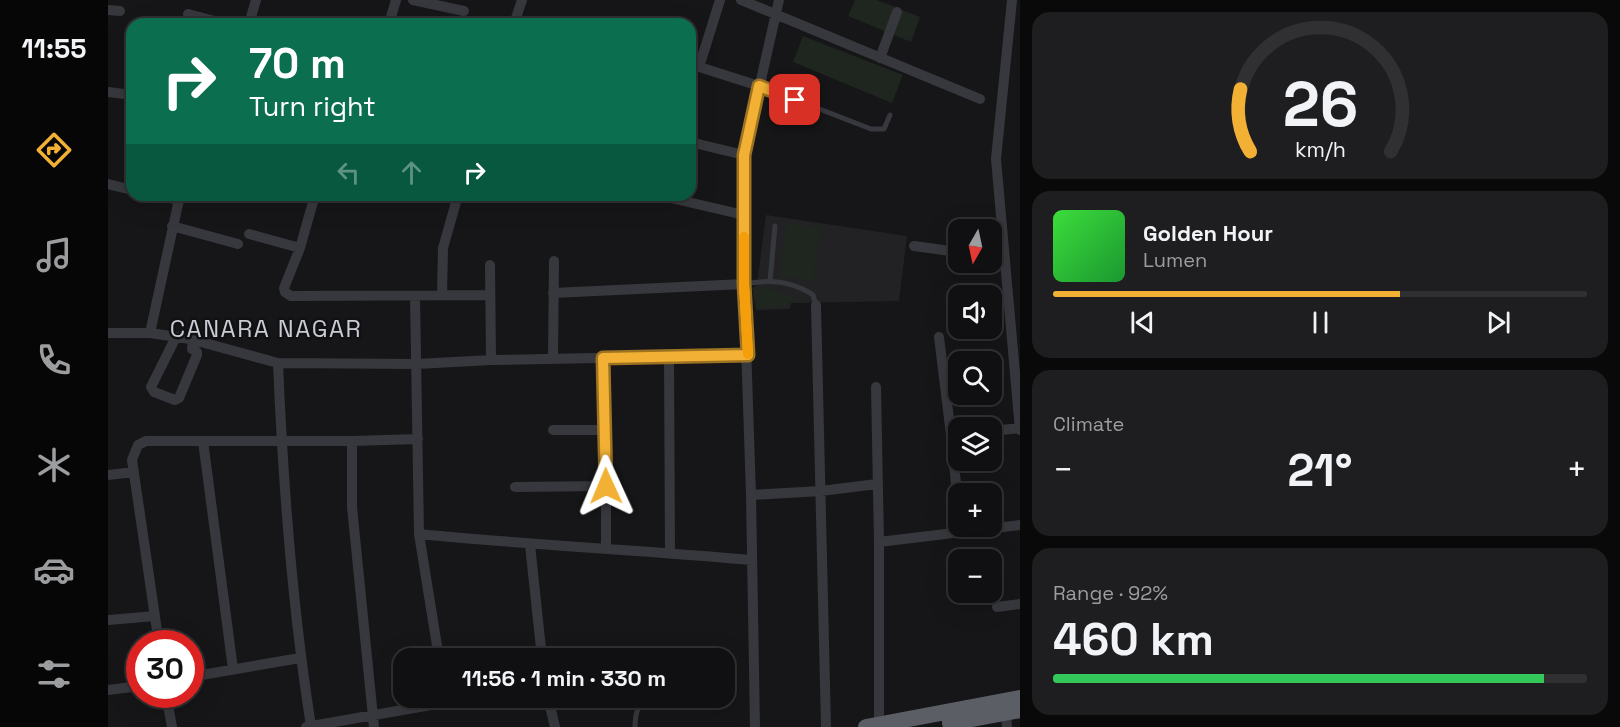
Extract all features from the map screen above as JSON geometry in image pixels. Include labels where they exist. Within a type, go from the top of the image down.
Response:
[{"type":"highway","points":[[873,726],[1020,699]]},
{"type":"highway","points":[[928,727],[1011,717]]},
{"type":"street","points":[[251,18],[256,0]]},
{"type":"street","points":[[391,18],[396,0]]},
{"type":"street","points":[[413,0],[464,11]]},
{"type":"street","points":[[516,18],[522,0]]},
{"type":"street","points":[[696,63],[720,0]]},
{"type":"street","points":[[741,0],[980,99]]},
{"type":"street","points":[[755,727],[752,495],[744,284],[744,155],[779,0]]},
{"type":"street","points":[[1002,430],[1020,429],[996,159],[1012,0]]},
{"type":"street","points":[[108,10],[120,11]]},
{"type":"street","points":[[880,58],[897,12]]},
{"type":"street","points":[[188,14],[203,18]]},
{"type":"street","points":[[696,66],[759,86]]},
{"type":"street","points":[[108,92],[126,94]]},
{"type":"street","points":[[696,143],[744,155]]},
{"type":"street","points":[[108,184],[126,188]]},
{"type":"street","points":[[150,333],[178,201]]},
{"type":"street","points":[[313,201],[300,248],[284,288],[285,292],[291,296],[490,295]]},
{"type":"street","points":[[442,295],[443,248],[456,201]]},
{"type":"street","points":[[686,201],[744,215]]},
{"type":"street","points":[[172,225],[238,244]]},
{"type":"street","points":[[249,234],[300,248]]},
{"type":"street","points":[[914,246],[948,251]]},
{"type":"street","points":[[553,358],[554,261]]},
{"type":"street","points":[[490,265],[491,360]]},
{"type":"street","points":[[553,293],[744,284]]},
{"type":"street","points":[[415,296],[419,534],[437,648]]},
{"type":"street","points":[[816,305],[826,727]]},
{"type":"street","points":[[108,333],[150,333],[193,340],[278,363],[417,364],[553,358],[748,355]]},
{"type":"street","points":[[176,337],[151,387],[154,392],[175,400],[180,398],[197,355],[197,352],[192,349],[193,340]]},
{"type":"street","points":[[939,337],[952,417]]},
{"type":"street","points":[[669,356],[670,553]]},
{"type":"street","points":[[603,358],[606,430],[606,548]]},
{"type":"street","points":[[278,363],[281,440],[308,726],[373,722],[419,708]]},
{"type":"street","points":[[873,726],[879,542],[876,387]]},
{"type":"street","points":[[553,430],[606,430]]},
{"type":"street","points":[[157,630],[132,460],[138,445],[146,441],[418,439]]},
{"type":"street","points":[[203,441],[232,669]]},
{"type":"street","points":[[352,441],[352,507],[373,722]]},
{"type":"street","points":[[108,475],[134,472]]},
{"type":"street","points":[[752,495],[821,491],[877,484]]},
{"type":"street","points":[[515,487],[606,486]]},
{"type":"street","points":[[1002,526],[1020,525]]},
{"type":"street","points":[[879,542],[948,531]]},
{"type":"street","points":[[419,534],[530,545],[606,548],[752,560]]},
{"type":"street","points":[[530,545],[541,648]]},
{"type":"street","points":[[997,607],[1020,604]]},
{"type":"street","points":[[108,620],[155,616]]},
{"type":"street","points":[[204,674],[300,658]]},
{"type":"street","points":[[108,690],[126,688]]},
{"type":"street","points":[[169,708],[172,727]]},
{"type":"street","points":[[550,708],[555,727]]},
{"type":"lane","points":[[759,86],[871,129],[884,129],[890,115]]},
{"type":"lane","points":[[770,281],[775,226]]},
{"type":"lane","points":[[744,284],[770,281],[794,285],[813,295],[816,305]]},
{"type":"lane","points":[[635,727],[637,708]]},
{"type":"shaded area","points":[[855,0],[877,0],[920,17],[911,42],[848,16]]},
{"type":"shaded area","points":[[803,36],[903,75],[892,103],[793,62]]},
{"type":"shaded area","points":[[766,215],[907,236],[899,301],[791,303],[790,309],[756,310],[752,288],[757,285]]},
{"type":"shaded area","points":[[787,223],[821,227],[813,281],[779,276]]},
{"type":"shaded area","points":[[764,287],[810,303],[789,301],[788,307],[757,309],[754,289]]},
{"type":"slow traffic","points":[[744,237],[748,354]]},
{"type":"district","name":"CANARA NAGAR","points":[[266,329]]},
{"type":"route","points":[[606,486],[603,358],[748,355],[744,284],[744,155],[759,86],[795,100]]}]
